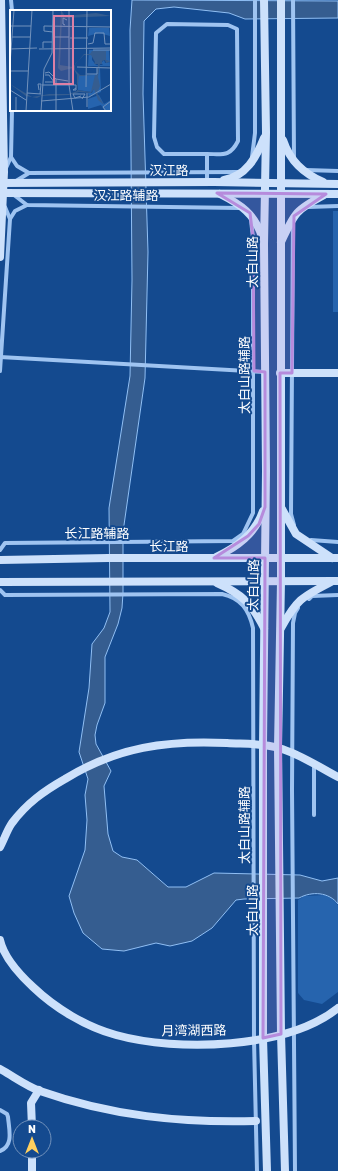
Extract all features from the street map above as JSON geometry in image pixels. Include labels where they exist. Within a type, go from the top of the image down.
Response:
[{"type":"main road","points":[[0,257],[3,203],[5,193],[1,0]]},
{"type":"main road","name":"太白山路","points":[[264,0],[266,132],[264,244],[265,582],[263,745],[263,1038],[267,1171]]},
{"type":"main road","name":"太白山路","points":[[281,0],[281,581],[278,748],[281,900],[281,1034],[285,1171]]},
{"type":"main road","points":[[211,182],[230,179],[244,171],[252,164],[266,132]]},
{"type":"main road","points":[[281,132],[286,147],[295,163],[301,170],[328,184]]},
{"type":"main road","name":"汉江路","points":[[5,183],[211,182],[338,184]]},
{"type":"main road","name":"汉江路","points":[[5,193],[153,192],[338,194]]},
{"type":"main road","points":[[217,193],[247,211],[258,226],[264,244]]},
{"type":"main road","points":[[280,244],[294,216],[302,208],[326,194]]},
{"type":"main road","points":[[280,373],[338,373]]},
{"type":"main road","points":[[281,506],[296,534],[335,558]]},
{"type":"main road","points":[[214,558],[230,551],[248,536],[259,524],[265,507]]},
{"type":"main road","name":"长江路","points":[[0,560],[108,558],[335,558]]},
{"type":"main road","points":[[0,582],[335,581]]},
{"type":"main road","points":[[280,629],[302,597],[335,581]]},
{"type":"main road","points":[[213,582],[244,597],[256,613],[264,628]]},
{"type":"main road","points":[[0,847],[12,824],[39,794],[82,768],[109,756],[156,744],[206,742],[263,745],[292,753],[314,763],[338,777]]},
{"type":"main road","name":"月湾湖西路","points":[[0,942],[16,971],[38,992],[63,1011],[114,1035],[153,1043],[192,1045],[254,1040],[293,1032],[309,1026],[338,1008]]},
{"type":"main road","points":[[0,1069],[39,1090],[106,1109],[148,1118],[207,1122],[256,1121]]},
{"type":"main road","points":[[32,1119],[31,1103],[39,1090]]},
{"type":"main road","points":[[32,1159],[32,1171]]},
{"type":"street","points":[[11,0],[12,10]]},
{"type":"street","points":[[252,164],[255,134],[255,0]]},
{"type":"street","points":[[293,0],[293,111],[295,163]]},
{"type":"street","points":[[167,24],[228,24],[237,29],[238,141],[234,150],[228,154],[207,154],[164,154],[157,147],[154,138],[156,33],[167,24]]},
{"type":"street","points":[[4,172],[11,157],[12,111]]},
{"type":"street","points":[[207,154],[207,173],[211,182]]},
{"type":"street","points":[[11,157],[17,166],[29,173]]},
{"type":"street","points":[[301,170],[338,172]]},
{"type":"street","name":"汉江路辅路","points":[[29,173],[207,173],[244,171]]},
{"type":"street","points":[[5,183],[29,173]]},
{"type":"street","points":[[5,193],[27,205]]},
{"type":"street","points":[[0,371],[10,219],[3,203]]},
{"type":"street","points":[[10,219],[15,211],[27,205]]},
{"type":"street","name":"汉江路辅路","points":[[27,205],[231,206],[247,211]]},
{"type":"street","points":[[302,208],[338,206]]},
{"type":"street","name":"太白山路辅路","points":[[243,534],[253,513],[253,238],[247,211]]},
{"type":"street","points":[[294,216],[291,514],[294,524],[302,535],[314,541],[338,542]]},
{"type":"street","points":[[0,358],[265,372]]},
{"type":"street","name":"长江路辅路","points":[[5,544],[233,541],[243,534]]},
{"type":"street","points":[[0,541],[5,544],[0,550]]},
{"type":"street","points":[[0,590],[5,595],[0,597]]},
{"type":"street","name":"太白山路辅路","points":[[5,595],[222,594],[230,596],[242,603],[250,615],[254,628],[253,900],[257,1171]]},
{"type":"street","points":[[295,1171],[292,900],[293,623],[295,613],[302,603],[312,596],[338,595]]},
{"type":"street","points":[[314,763],[314,815]]},
{"type":"street","points":[[0,1110],[7,1114],[8,1117],[9,1144],[7,1148],[0,1151]]},
{"type":"highlighted area","points":[[217,193],[326,194],[294,216],[292,373],[280,373],[281,1034],[263,1038],[265,558],[214,558],[248,536],[259,524],[265,507],[265,372],[254,371],[253,238],[250,213]]},
{"type":"shaded area","points":[[132,0],[338,1],[338,18],[245,19],[229,13],[174,7],[156,9],[144,21],[143,94],[148,252],[145,378],[123,532],[122,608],[118,624],[105,657],[105,703],[95,735],[96,744],[111,771],[104,786],[108,834],[113,851],[122,857],[137,860],[168,887],[186,887],[214,873],[300,875],[322,881],[338,878],[338,904],[330,897],[320,894],[309,894],[299,898],[236,900],[212,928],[192,941],[170,946],[156,943],[124,951],[102,949],[83,933],[74,913],[69,896],[85,850],[87,820],[85,795],[88,779],[79,752],[89,688],[92,644],[104,628],[110,612],[109,508],[130,376],[132,280],[130,30]]},
{"type":"shaded area","points":[[333,211],[338,211],[338,312],[333,312]]},
{"type":"shaded area","points":[[325,895],[332,898],[338,905],[338,992],[322,1004],[304,1000],[298,993],[298,900],[304,896]]}]
